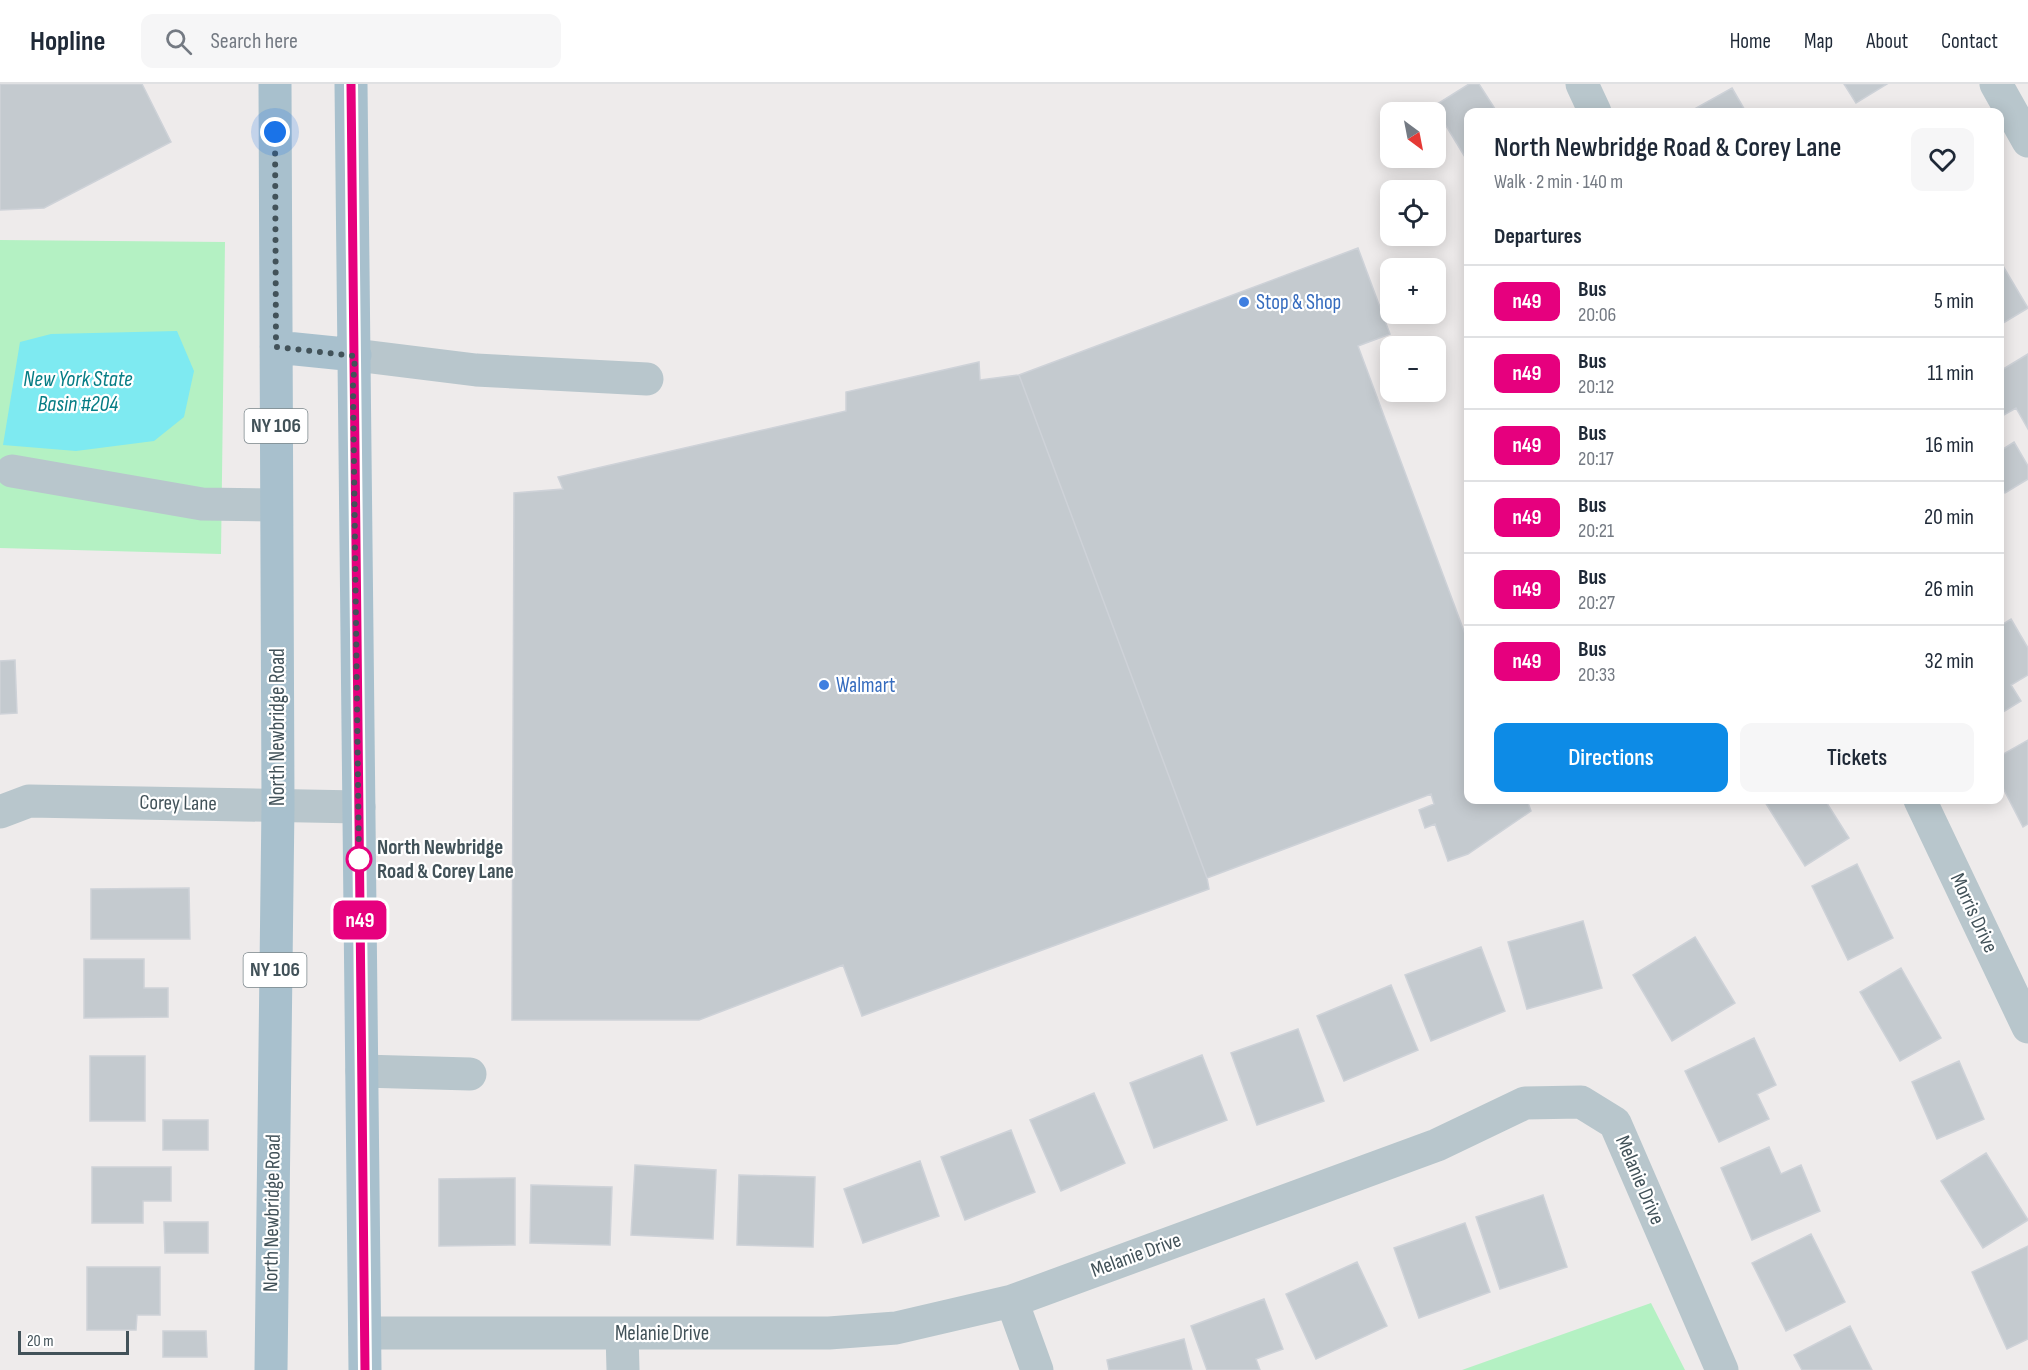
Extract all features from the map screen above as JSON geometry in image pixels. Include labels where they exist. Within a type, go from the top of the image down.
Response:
[{"type":"main road","name":"North Newbridge Road","points":[[271,1370],[278,805],[275,84]]},
{"type":"main road","points":[[351,84],[365,1370]]},
{"type":"main road","points":[[276,347],[355,356]]},
{"type":"street","points":[[1582,84],[1593,108]]},
{"type":"street","points":[[1996,84],[2028,141]]},
{"type":"street","points":[[355,356],[476,370],[647,379]]},
{"type":"street","points":[[12,471],[202,504],[276,505]]},
{"type":"street","name":"Corey Lane","points":[[0,812],[29,801],[359,807]]},
{"type":"street","name":"Morris Drive","points":[[1922,804],[2028,1027]]},
{"type":"street","points":[[362,1071],[470,1074]]},
{"type":"street","name":"Melanie Drive","points":[[365,1333],[829,1333],[896,1328],[1012,1300],[1437,1144],[1525,1103],[1581,1102],[1615,1123],[1722,1370]]},
{"type":"street","points":[[1012,1300],[1037,1370]]},
{"type":"street","points":[[622,1333],[623,1370]]},
{"type":"green space","points":[[0,240],[225,242],[221,554],[0,548]]},
{"type":"green space","points":[[1651,1303],[1685,1370],[1462,1370]]},
{"type":"water","name":"New York State Basin #204","points":[[177,331],[194,371],[184,417],[154,441],[76,451],[3,445],[20,342],[51,334]]},
{"type":"building","points":[[0,84],[142,84],[171,142],[44,208],[0,210]]},
{"type":"building","points":[[1469,84],[1479,84],[1494,108],[1464,108],[1464,155],[1446,126],[1446,102],[1440,102]]},
{"type":"building","points":[[1844,84],[1887,84],[1856,103]]},
{"type":"building","points":[[1732,88],[1744,108],[1696,108]]},
{"type":"building","points":[[1358,248],[1380,307],[1380,324],[1386,324],[1390,334],[1358,346],[1464,631],[1464,804],[1528,804],[1531,811],[1468,854],[1448,861],[1435,824],[1425,828],[1419,810],[1434,804],[1431,794],[1207,878],[1019,375]]},
{"type":"building","points":[[2004,268],[2028,308],[2004,323]]},
{"type":"building","points":[[2028,354],[2028,429],[2016,408],[2004,415],[2004,369]]},
{"type":"building","name":"Walmart","points":[[979,362],[980,380],[1019,375],[1207,878],[1209,889],[862,1016],[843,965],[699,1020],[512,1020],[514,493],[563,489],[558,477],[846,411],[846,392]]},
{"type":"building","points":[[2014,442],[2028,466],[2028,479],[2005,493],[2004,491],[2004,448]]},
{"type":"building","points":[[2011,619],[2028,648],[2028,675],[2011,685],[2021,701],[2004,712],[2004,623]]},
{"type":"building","points":[[15,660],[17,713],[0,714],[0,661]]},
{"type":"building","points":[[2028,740],[2028,824],[2023,827],[2004,790],[2004,754]]},
{"type":"building","points":[[1766,804],[1828,804],[1849,838],[1805,866]]},
{"type":"building","points":[[1857,864],[1893,938],[1848,960],[1812,886]]},
{"type":"building","points":[[189,888],[190,939],[91,939],[91,889]]},
{"type":"building","points":[[1583,921],[1602,988],[1527,1009],[1508,942]]},
{"type":"building","points":[[1695,937],[1735,1003],[1672,1041],[1633,975]]},
{"type":"building","points":[[1481,947],[1505,1011],[1431,1041],[1405,975]]},
{"type":"building","points":[[84,959],[144,959],[144,988],[168,988],[168,1017],[84,1018]]},
{"type":"building","points":[[1901,968],[1941,1038],[1900,1061],[1860,992]]},
{"type":"building","points":[[1391,985],[1418,1050],[1344,1081],[1317,1016]]},
{"type":"building","points":[[1298,1029],[1324,1101],[1257,1125],[1231,1053]]},
{"type":"building","points":[[1754,1038],[1776,1085],[1757,1094],[1769,1119],[1719,1142],[1685,1071]]},
{"type":"building","points":[[1202,1055],[1227,1120],[1154,1148],[1130,1083]]},
{"type":"building","points":[[90,1056],[145,1056],[145,1121],[90,1121]]},
{"type":"building","points":[[1959,1061],[1984,1119],[1937,1139],[1912,1082]]},
{"type":"building","points":[[1094,1093],[1125,1163],[1061,1191],[1030,1120]]},
{"type":"building","points":[[163,1120],[208,1120],[208,1150],[163,1150]]},
{"type":"building","points":[[1011,1130],[1035,1192],[965,1220],[941,1157]]},
{"type":"building","points":[[1769,1147],[1781,1174],[1801,1165],[1820,1211],[1752,1240],[1721,1168]]},
{"type":"building","points":[[1986,1153],[2028,1220],[1983,1248],[1941,1181]]},
{"type":"building","points":[[920,1161],[939,1216],[863,1243],[844,1189]]},
{"type":"building","points":[[635,1165],[716,1170],[713,1239],[631,1235]]},
{"type":"building","points":[[92,1167],[171,1167],[171,1201],[143,1201],[143,1223],[92,1223]]},
{"type":"building","points":[[739,1175],[815,1177],[813,1247],[737,1245]]},
{"type":"building","points":[[515,1178],[515,1245],[439,1246],[439,1179]]},
{"type":"building","points":[[531,1185],[612,1187],[610,1245],[530,1243]]},
{"type":"building","points":[[1543,1195],[1567,1267],[1500,1289],[1476,1217]]},
{"type":"building","points":[[164,1222],[208,1222],[208,1253],[165,1253]]},
{"type":"building","points":[[1465,1223],[1490,1292],[1419,1318],[1394,1248]]},
{"type":"building","points":[[1811,1234],[1845,1302],[1786,1331],[1752,1263]]},
{"type":"building","points":[[2028,1246],[2028,1339],[2007,1349],[1972,1272]]},
{"type":"building","points":[[1357,1262],[1387,1326],[1316,1359],[1286,1294]]},
{"type":"building","points":[[87,1267],[160,1267],[160,1315],[137,1315],[136,1330],[87,1330]]},
{"type":"building","points":[[1264,1299],[1283,1349],[1256,1359],[1260,1370],[1207,1370],[1191,1326]]},
{"type":"building","points":[[1850,1326],[1872,1370],[1802,1370],[1794,1355]]},
{"type":"building","points":[[163,1331],[206,1331],[207,1357],[163,1357]]},
{"type":"building","points":[[1184,1339],[1192,1370],[1109,1370],[1107,1360]]},
{"type":"bus line","name":"n49","points":[[351,84],[365,1370]]},
{"type":"place","name":"Stop & Shop","points":[[1244,302]]},
{"type":"place","name":"Walmart","points":[[824,685]]},
{"type":"place","name":"North Newbridge Road & Corey Lane","points":[[359,859]]},
{"type":"route","points":[[275,132],[276,347],[355,356],[353,386],[359,862],[359,859]]}]
